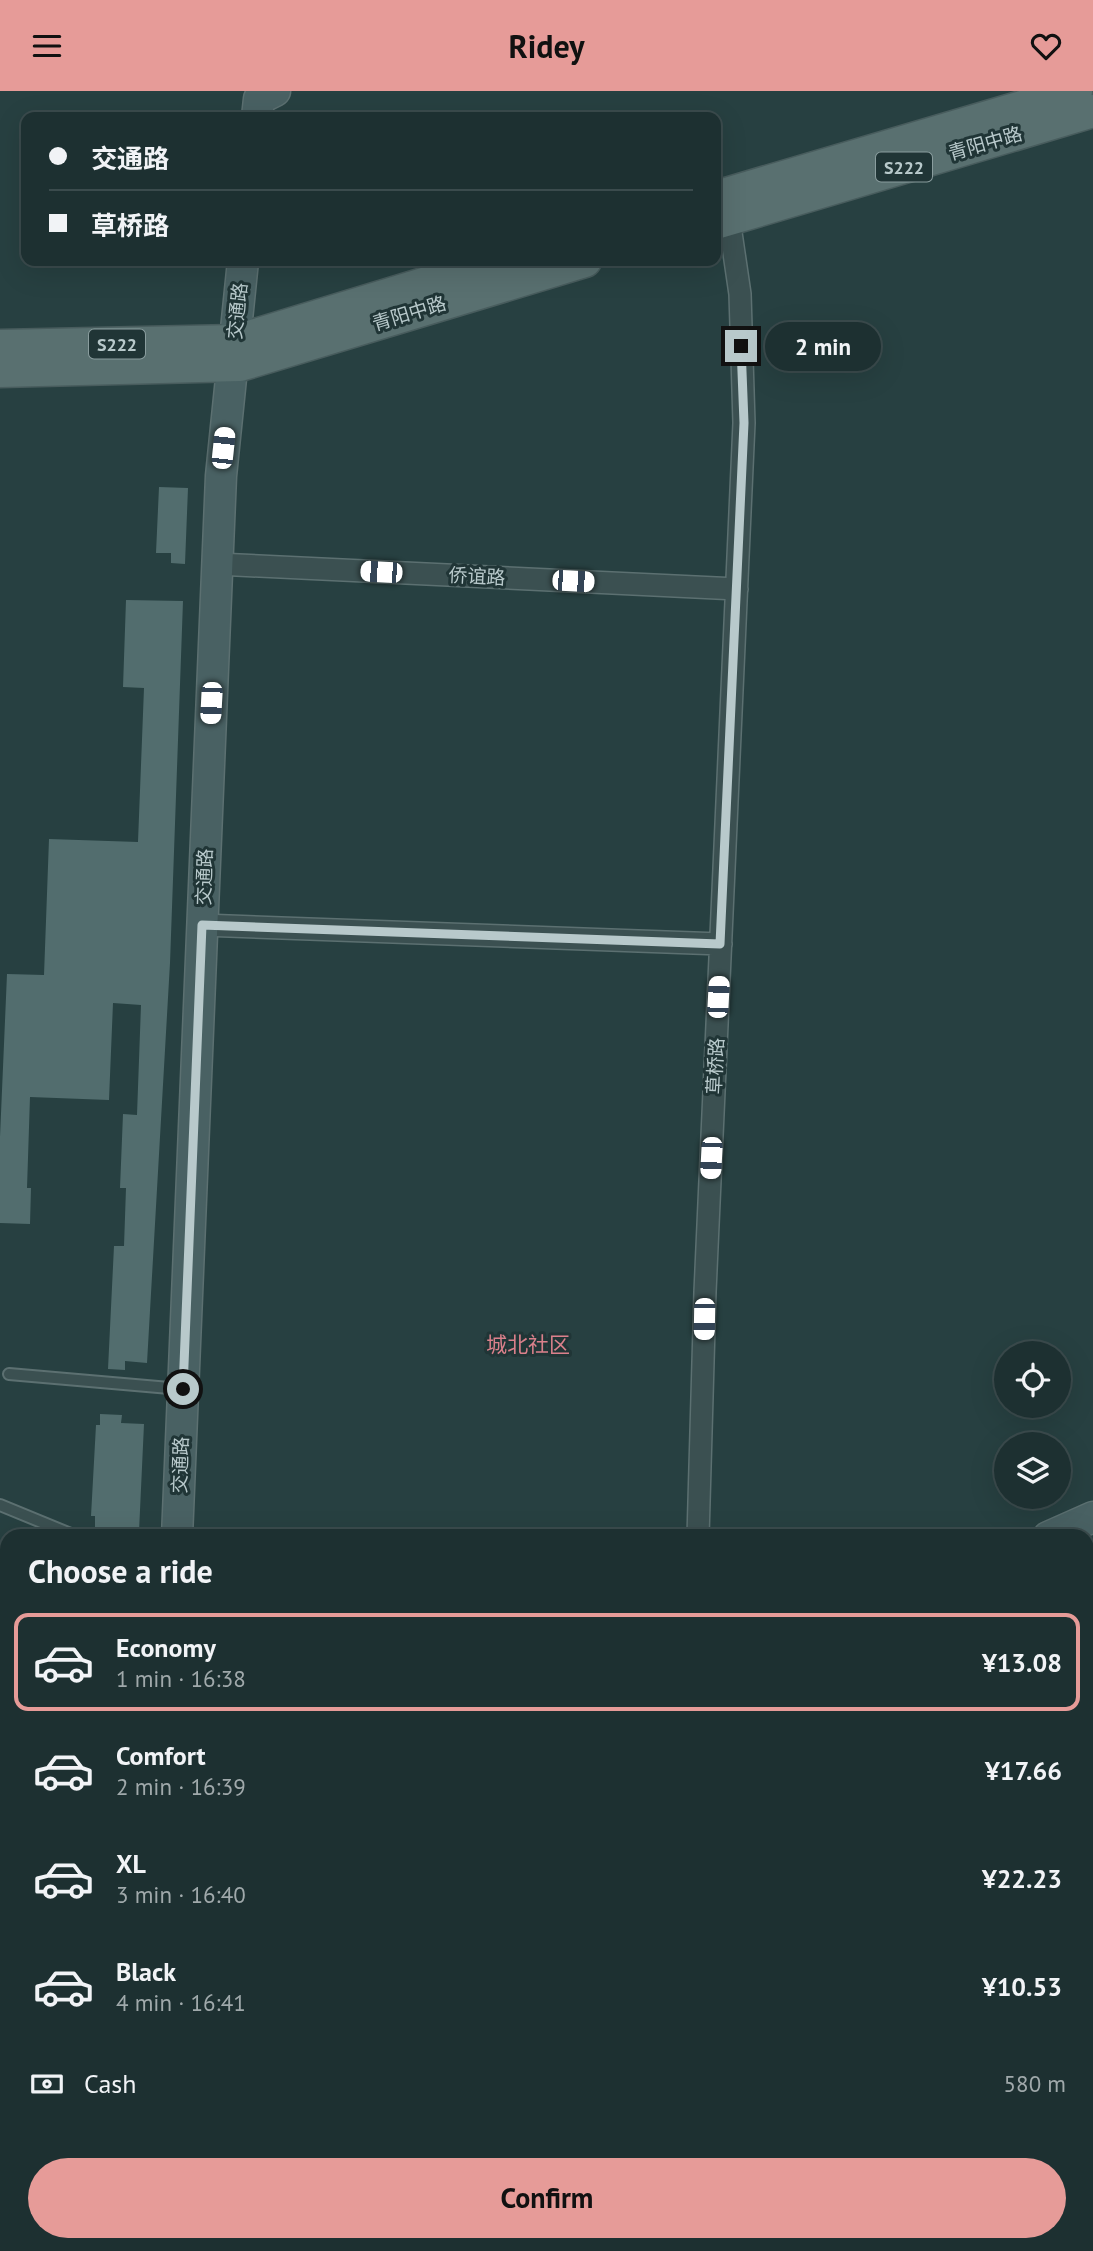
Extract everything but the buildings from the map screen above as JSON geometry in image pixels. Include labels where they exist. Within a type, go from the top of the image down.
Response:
[{"type":"main road","name":"青阳中路","points":[[721,213],[1076,91]]},
{"type":"main road","name":"青阳中路","points":[[721,213],[1093,111]]},
{"type":"main road","name":"青阳中路","points":[[234,349],[484,266]]},
{"type":"main road","name":"青阳中路","points":[[234,349],[566,266]]},
{"type":"main road","name":"S222","points":[[0,346],[234,349]]},
{"type":"main road","name":"S222","points":[[0,370],[234,349]]},
{"type":"street","name":"草桥路","points":[[698,1529],[720,944],[744,423],[740,294],[721,217]]},
{"type":"street","name":"交通路","points":[[177,1529],[221,476],[242,266]]},
{"type":"street","name":"侨谊路","points":[[217,564],[737,589]]},
{"type":"street","points":[[202,925],[720,944]]},
{"type":"street","points":[[1066,1529],[1093,1517]]},
{"type":"lane","points":[[9,1374],[183,1389]]},
{"type":"lane","points":[[0,1505],[58,1529]]},
{"type":"district","name":"城北社区","points":[[528,1344]]},
{"type":"route","points":[[183,1389],[202,925],[720,944],[744,423],[741,346]]}]
